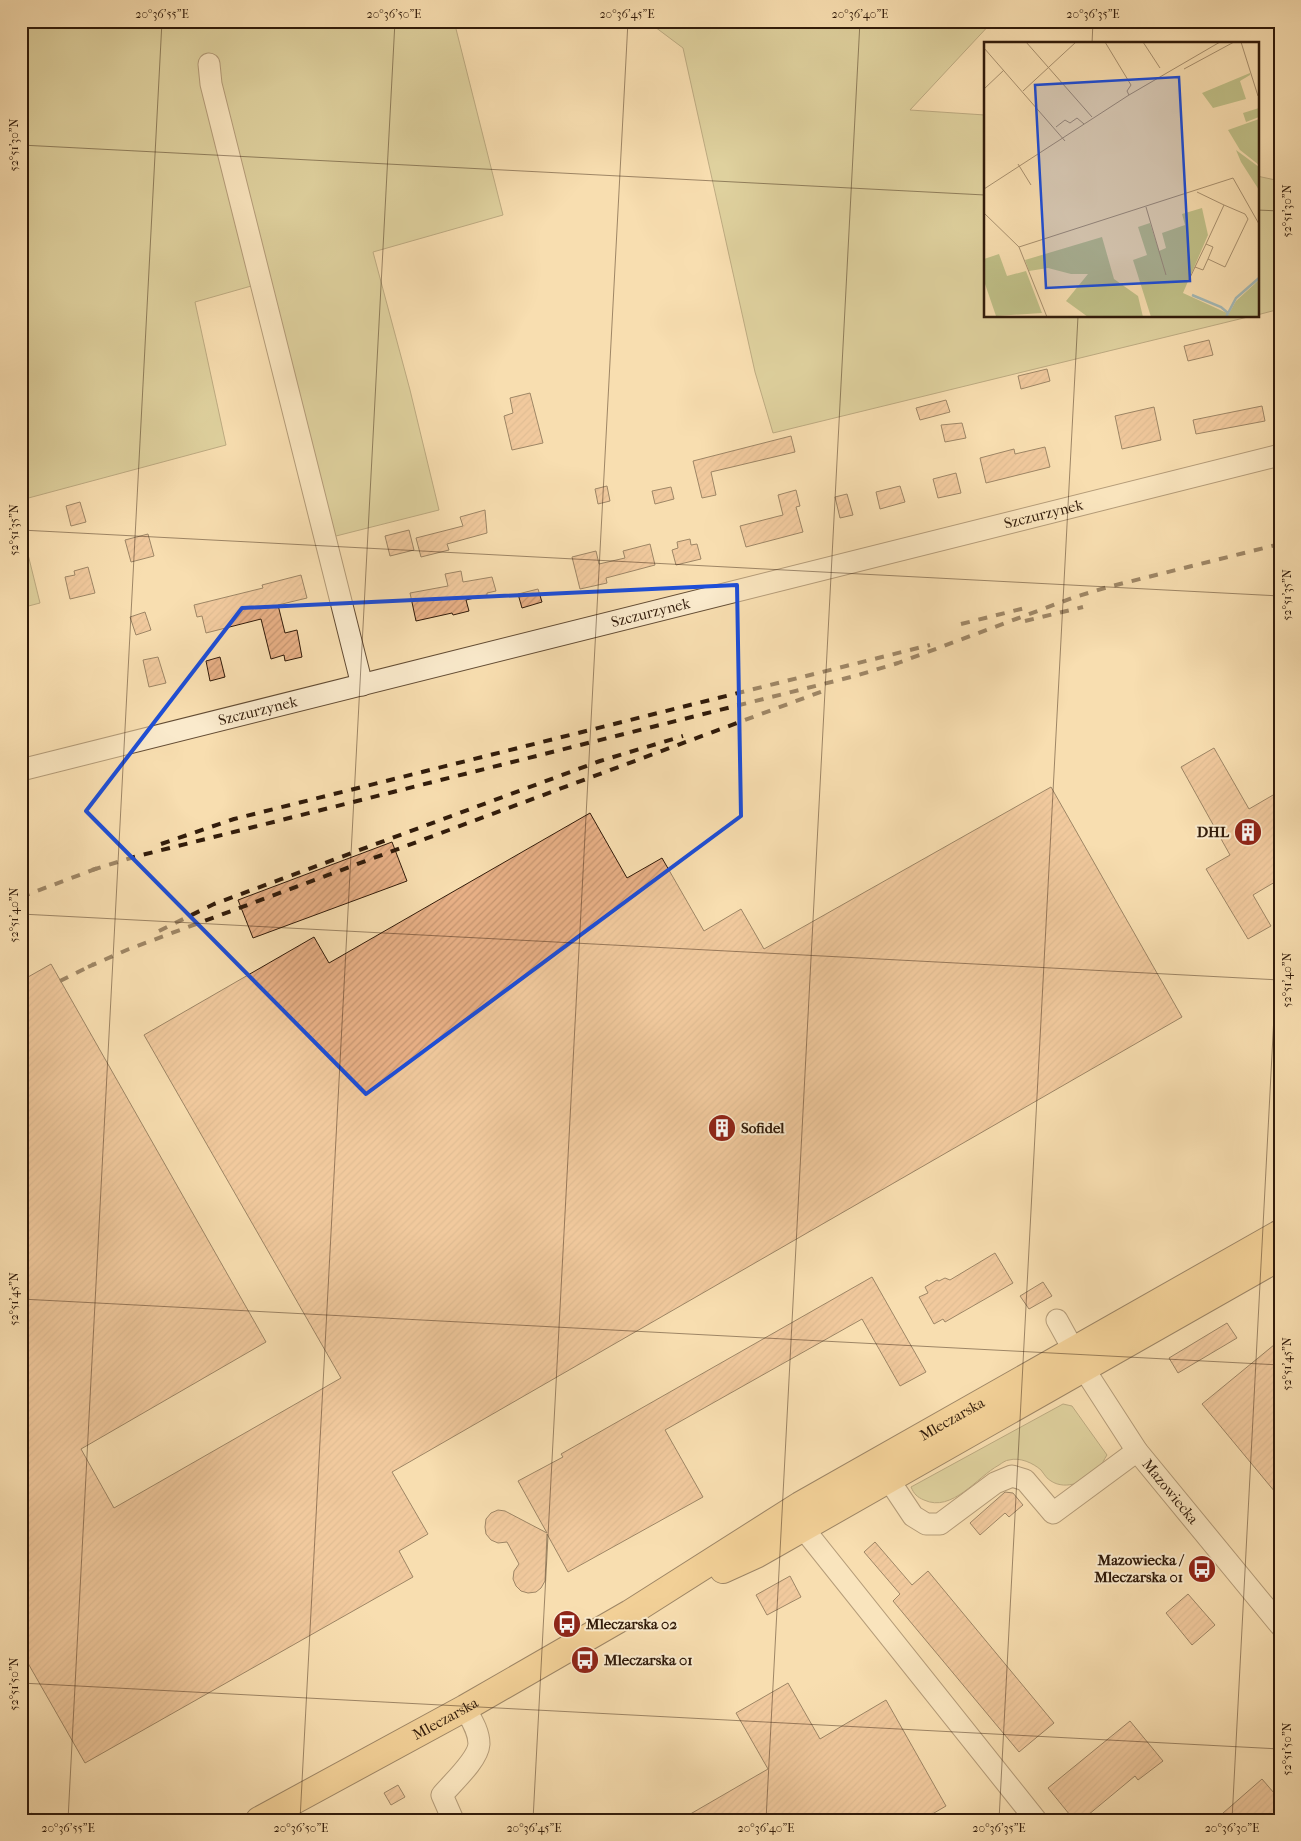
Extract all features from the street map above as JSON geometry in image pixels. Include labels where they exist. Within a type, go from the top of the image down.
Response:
[{"type":"main road","name":"Mleczarska","points":[[1078,1360],[1280,1233]]},
{"type":"main road","name":"Mleczarska","points":[[630,1613],[756,1555],[803,1528],[883,1470],[1078,1360],[1280,1257]]},
{"type":"main road","name":"Mleczarska","points":[[259,1820],[465,1708],[630,1613],[800,1505],[883,1470]]},
{"type":"street","points":[[209,64],[211,84],[362,685]]},
{"type":"street","name":"Szczurzynek","points":[[21,770],[1280,455]]},
{"type":"street","name":"Mazowiecka","points":[[1056,1320],[1078,1360],[1136,1451],[1280,1625]]},
{"type":"street","points":[[883,1470],[913,1516],[926,1524],[940,1524],[995,1483],[1012,1476],[1024,1480],[1053,1513],[1136,1451]]},
{"type":"street","points":[[803,1528],[1036,1820]]},
{"type":"street","points":[[453,1820],[442,1795],[470,1764],[479,1746],[476,1728],[465,1708]]},
{"type":"highlighted area","points":[[737,585],[741,816],[366,1094],[86,811],[242,608]]},
{"type":"green space","points":[[21,21],[454,21],[503,215],[373,252],[410,390],[439,510],[332,537],[269,281],[195,302],[226,445],[21,500]]},
{"type":"green space","points":[[647,21],[993,21],[910,110],[984,115],[984,318],[1244,318],[773,433],[755,372],[683,48]]},
{"type":"green space","points":[[1258,176],[1280,181],[1280,309],[1258,315]]},
{"type":"green space","points":[[21,526],[40,603],[21,608]]},
{"type":"green space","points":[[1063,1404],[1072,1406],[1107,1455],[1099,1469],[1083,1481],[1070,1485],[1057,1484],[1048,1479],[1034,1465],[1026,1461],[1013,1459],[1007,1460],[991,1470],[964,1492],[944,1502],[934,1503],[924,1500],[913,1492],[911,1487]]},
{"type":"building","points":[[1209,340],[1213,355],[1188,361],[1184,346]]},
{"type":"building","points":[[1047,369],[1050,381],[1021,389],[1018,376]]},
{"type":"building","points":[[530,393],[543,443],[512,450],[504,416],[513,413],[510,398]]},
{"type":"building","points":[[946,400],[950,412],[920,420],[916,408]]},
{"type":"building","points":[[1262,406],[1265,421],[1196,434],[1193,420]]},
{"type":"building","points":[[1154,407],[1161,440],[1122,449],[1115,416]]},
{"type":"building","points":[[962,423],[966,438],[945,442],[941,425]]},
{"type":"building","points":[[791,436],[795,452],[711,472],[716,495],[702,498],[693,461]]},
{"type":"building","points":[[1045,447],[1050,467],[986,483],[980,458],[1014,449],[1015,454]]},
{"type":"building","points":[[956,473],[961,493],[938,498],[933,479]]},
{"type":"building","points":[[607,486],[610,501],[598,504],[595,489]]},
{"type":"building","points":[[900,486],[905,502],[880,509],[876,492]]},
{"type":"building","points":[[671,487],[674,499],[655,504],[652,491]]},
{"type":"building","points":[[796,490],[800,506],[796,507],[803,532],[746,547],[740,526],[783,515],[778,495]]},
{"type":"building","points":[[847,494],[853,515],[840,518],[835,497]]},
{"type":"building","points":[[80,502],[86,522],[71,526],[66,506]]},
{"type":"building","points":[[485,510],[487,533],[447,544],[449,550],[421,557],[416,538],[463,526],[460,517]]},
{"type":"building","points":[[409,530],[414,550],[390,556],[385,536]]},
{"type":"building","points":[[148,534],[154,556],[131,562],[125,540]]},
{"type":"building","points":[[690,539],[691,545],[697,544],[701,559],[676,565],[672,550],[678,548],[677,542]]},
{"type":"building","points":[[650,544],[655,565],[606,578],[607,583],[580,589],[572,557],[596,551],[599,564],[625,558],[623,551]]},
{"type":"building","points":[[88,567],[95,593],[70,599],[65,577],[75,575],[74,571]]},
{"type":"building","points":[[461,571],[463,582],[492,577],[496,591],[466,600],[469,611],[416,621],[410,593],[448,586],[445,574]]},
{"type":"building","points":[[301,575],[307,598],[278,605],[285,633],[297,630],[302,657],[285,661],[284,655],[271,659],[261,619],[206,633],[202,616],[197,617],[194,605],[263,588],[262,585]]},
{"type":"building","points":[[538,589],[542,602],[522,608],[518,594]]},
{"type":"building","points":[[145,612],[151,630],[136,635],[130,617]]},
{"type":"building","points":[[158,657],[166,683],[149,687],[143,660]]},
{"type":"building","points":[[220,657],[225,677],[210,681],[206,661]]},
{"type":"building","name":"DHL","points":[[1214,748],[1249,809],[1280,791],[1280,879],[1253,895],[1271,926],[1248,939],[1206,869],[1230,855],[1181,767]]},
{"type":"building","points":[[1051,787],[1182,1017],[392,1472],[428,1534],[399,1551],[413,1577],[85,1763],[21,1651],[21,981],[51,964],[266,1342],[81,1449],[114,1508],[341,1378],[144,1035],[314,937],[329,963],[590,813],[627,878],[662,858],[704,931],[741,909],[764,949]]},
{"type":"building","points":[[392,842],[407,881],[253,938],[238,900]]},
{"type":"building","points":[[995,1253],[1013,1283],[945,1322],[943,1319],[934,1324],[919,1297],[928,1293],[925,1287],[937,1280],[945,1278],[950,1280]]},
{"type":"building","points":[[872,1277],[926,1372],[900,1386],[862,1319],[665,1430],[703,1497],[568,1572],[547,1534],[545,1581],[541,1588],[536,1592],[528,1593],[521,1591],[516,1586],[513,1579],[514,1571],[519,1564],[507,1542],[498,1543],[491,1540],[486,1534],[485,1527],[486,1519],[491,1513],[498,1510],[505,1511],[547,1533],[518,1481],[563,1457],[561,1454]]},
{"type":"building","points":[[1043,1282],[1052,1296],[1029,1309],[1020,1296]]},
{"type":"building","points":[[1227,1323],[1237,1338],[1178,1373],[1169,1358]]},
{"type":"building","points":[[1280,1340],[1280,1498],[1202,1404]]},
{"type":"building","points":[[1005,1492],[1013,1493],[1023,1505],[1009,1517],[1005,1513],[980,1535],[970,1523]]},
{"type":"building","points":[[875,1542],[912,1585],[928,1571],[1054,1723],[1019,1752],[893,1601],[900,1594],[864,1552]]},
{"type":"building","points":[[790,1576],[801,1597],[767,1615],[756,1595]]},
{"type":"building","points":[[1188,1594],[1215,1625],[1192,1645],[1166,1613]]},
{"type":"building","points":[[788,1683],[820,1739],[886,1700],[946,1806],[922,1820],[680,1820],[768,1769],[736,1713]]},
{"type":"building","points":[[1130,1721],[1163,1761],[1138,1780],[1135,1776],[1082,1820],[1074,1820],[1048,1788]]},
{"type":"building","points":[[1262,1779],[1280,1800],[1280,1820],[1215,1820]]},
{"type":"building","points":[[398,1785],[405,1797],[391,1805],[384,1793]]},
{"type":"railway","points":[[92,870],[134,857],[855,676],[898,663],[1075,597],[1280,544]]},
{"type":"railway","points":[[961,624],[1029,607]]},
{"type":"railway","points":[[1025,621],[1083,607]]},
{"type":"railway","points":[[161,844],[234,819],[930,645]]},
{"type":"railway","points":[[88,967],[129,949],[823,691]]},
{"type":"railway","points":[[159,931],[214,904],[600,761],[683,736]]},
{"type":"railway","points":[[21,897],[98,868]]},
{"type":"railway","points":[[60,981],[94,964]]},
{"type":"railway","points":[[21,1798],[34,1820]]},
{"type":"place","name":"DHL","points":[[1248,832]]},
{"type":"place","name":"Sofidel","points":[[722,1128]]},
{"type":"place","name":"Mazowiecka / Mleczarska 01","points":[[1202,1569]]},
{"type":"place","name":"Mleczarska 02","points":[[567,1624]]},
{"type":"place","name":"Mleczarska 01","points":[[585,1660]]}]
